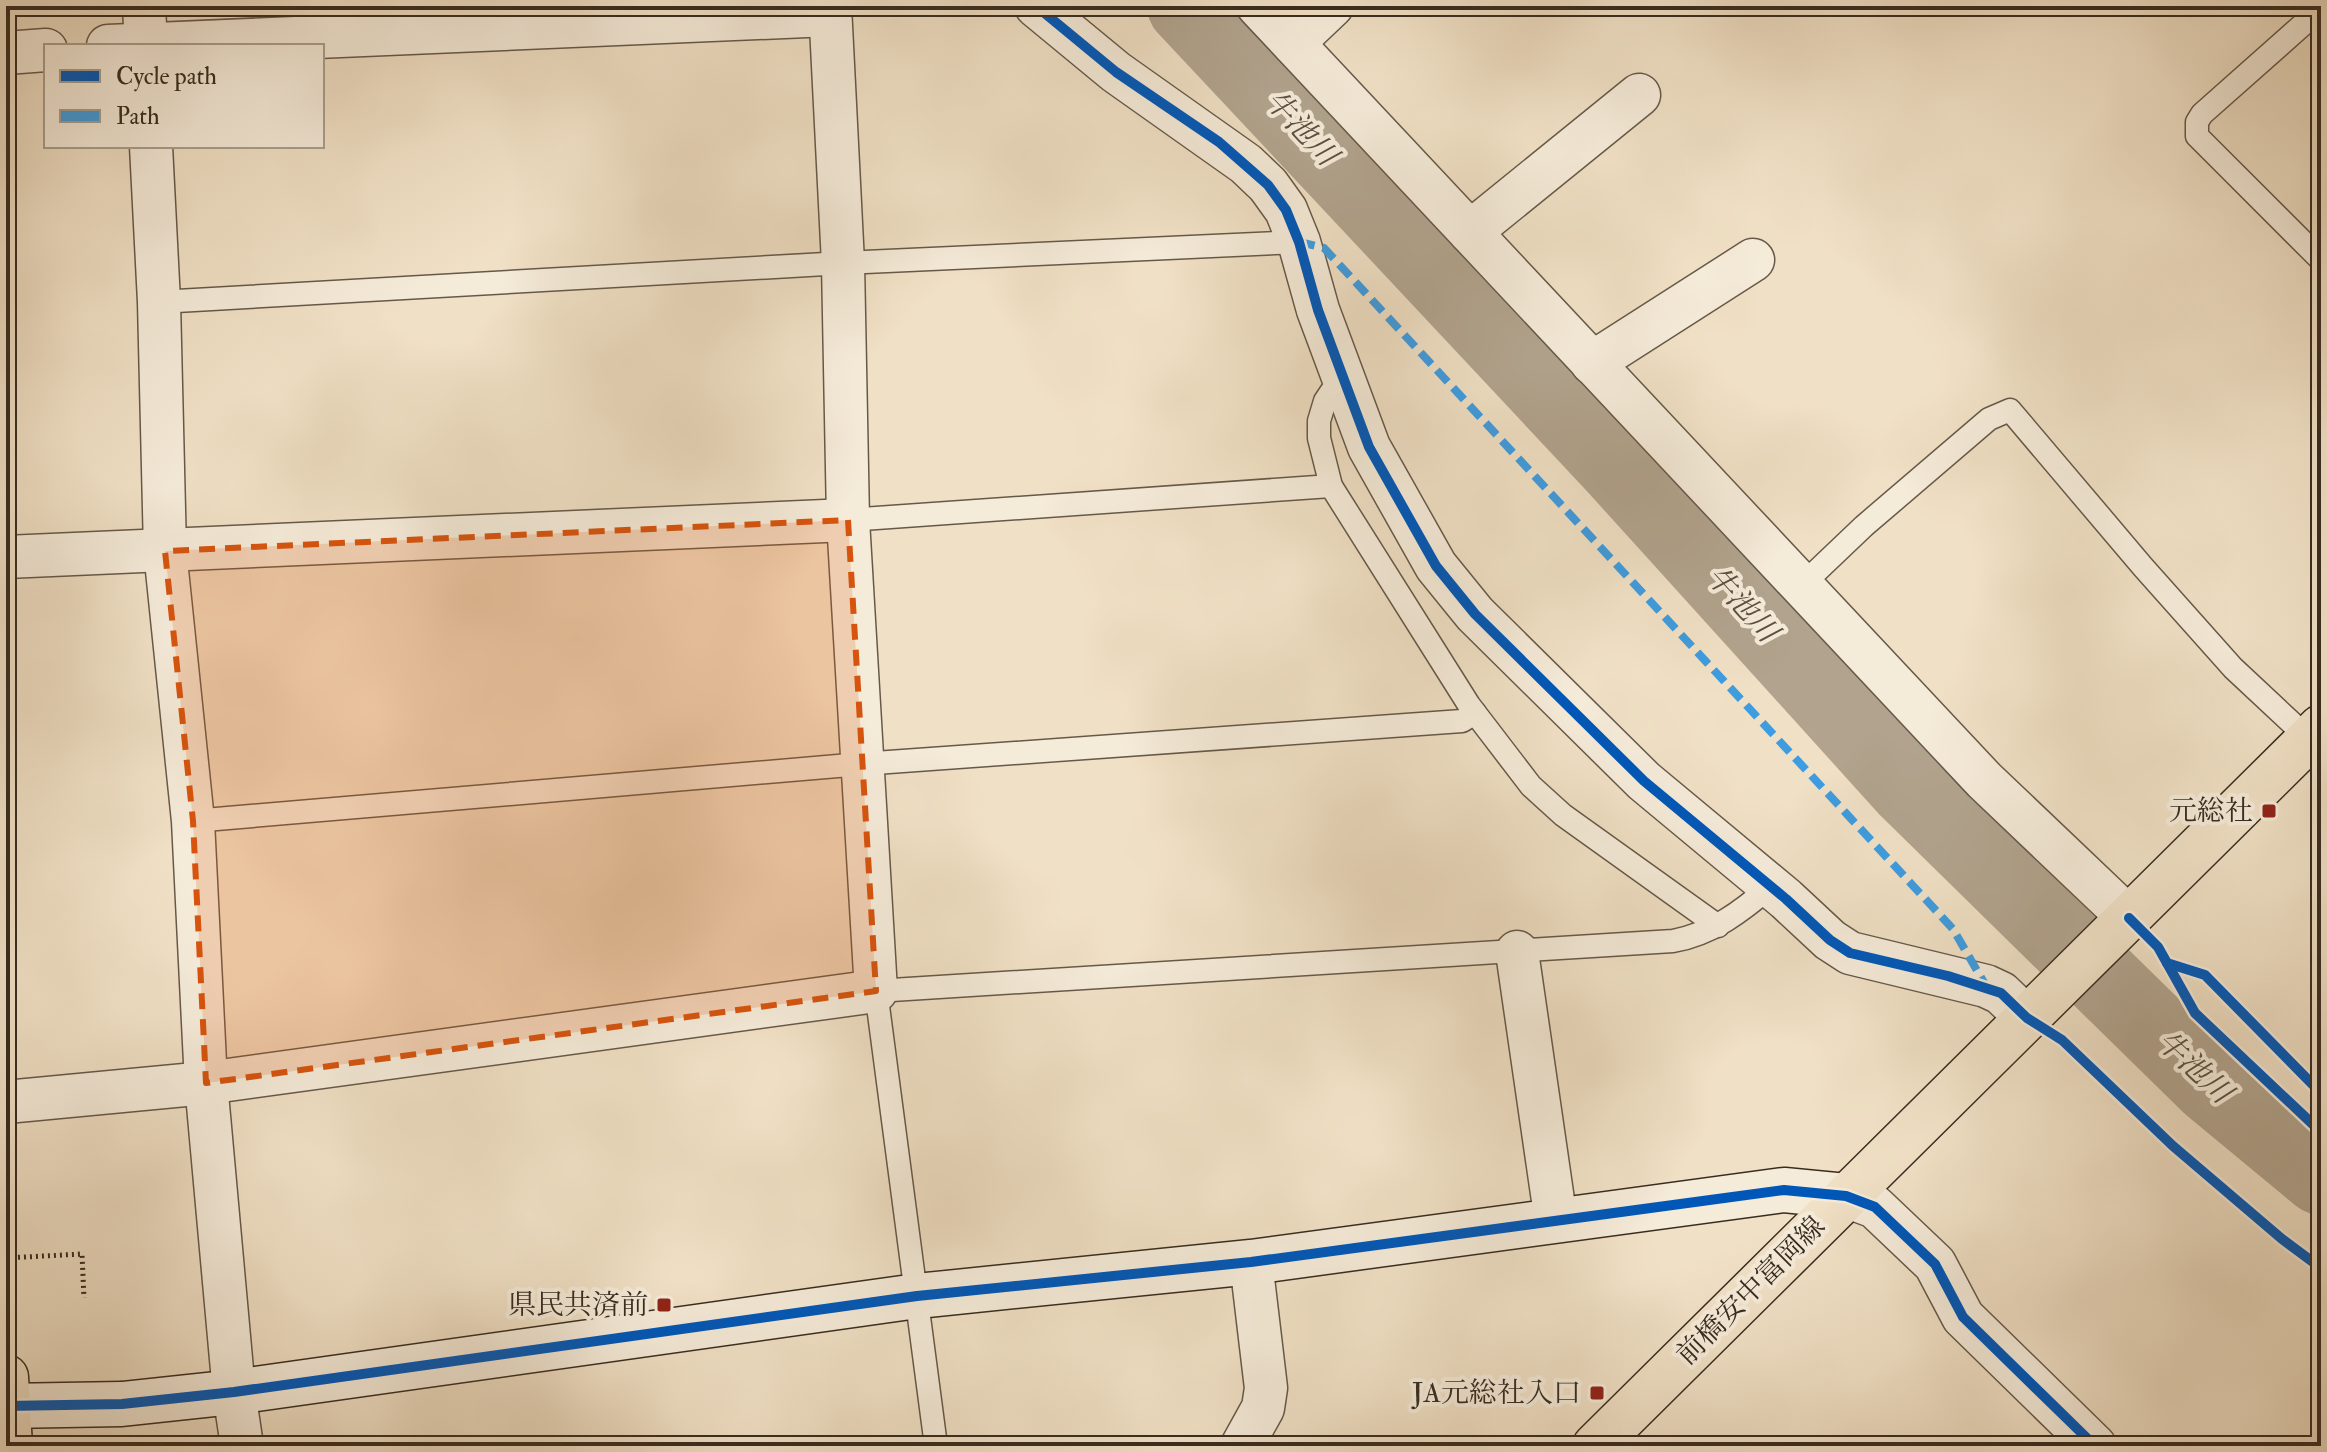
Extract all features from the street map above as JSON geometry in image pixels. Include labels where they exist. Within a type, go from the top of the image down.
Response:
[{"type":"main road","points":[[2122,924],[2315,733]]},
{"type":"main road","name":"前橋安中富岡線","points":[[1595,1446],[2122,924]]},
{"type":"street","points":[[1036,6],[1116,72],[1246,164],[1268,185],[1286,210],[1299,242],[1318,310],[1369,447],[1436,566],[1475,614],[1644,781],[1771,886],[1830,940],[1850,953],[1986,986],[2036,1010]]},
{"type":"street","points":[[1258,6],[2122,924]]},
{"type":"street","points":[[1293,43],[1332,6]]},
{"type":"street","points":[[6,1102],[206,1083],[876,991],[848,520],[843,263],[830,10],[136,35]]},
{"type":"street","points":[[6,53],[44,50]]},
{"type":"street","points":[[1470,232],[1639,95]]},
{"type":"street","points":[[151,148],[159,302],[165,551],[193,821],[206,1083],[234,1392],[242,1446]]},
{"type":"street","points":[[1592,363],[1753,260]]},
{"type":"street","points":[[6,557],[848,520]]},
{"type":"street","points":[[1517,952],[1556,1221]]},
{"type":"street","points":[[7,1409],[122,1404],[234,1392],[917,1296],[1251,1262],[1784,1190],[1846,1196],[1875,1207],[1935,1264],[1963,1317],[2095,1446]]},
{"type":"street","points":[[1242,1446],[1263,1408],[1266,1388],[1251,1262]]},
{"type":"lane","points":[[2321,13],[2308,20],[2202,114],[2197,122],[2197,136],[2204,146],[2321,260]]},
{"type":"lane","points":[[159,302],[843,263],[1299,242]]},
{"type":"lane","points":[[1346,384],[1331,392],[1319,421],[1319,438],[1331,486],[1475,713],[1531,786],[1563,815],[1718,926]]},
{"type":"lane","points":[[1801,586],[1864,526],[1989,419],[2010,410],[2233,668],[2315,733]]},
{"type":"lane","points":[[848,520],[1331,486]]},
{"type":"lane","points":[[193,821],[861,764],[1462,721],[1475,713]]},
{"type":"lane","points":[[936,1446],[876,991],[1673,941],[1702,935],[1771,886]]},
{"type":"path","points":[[2122,924],[2158,947],[2167,963],[2205,975],[2321,1093]]},
{"type":"path","points":[[2036,1010],[2062,1040],[2173,1146],[2282,1239],[2321,1268]]},
{"type":"path","points":[[6,1258],[82,1254],[84,1298]]},
{"type":"highlighted area","points":[[848,520],[876,991],[206,1083],[193,821],[165,551]]},
{"type":"waterway","name":"牛池川","points":[[1186,6],[1615,464],[1909,789],[2211,1085],[2321,1176]]},
{"type":"marked path","points":[[1299,242],[1324,248],[1953,929],[1986,986]]},
{"type":"cycle path","points":[[1036,6],[1116,72],[1219,142],[1268,185],[1286,210],[1299,242],[1318,310],[1369,447],[1436,566],[1475,614],[1644,781],[1786,899],[1830,940],[1850,953],[1948,976],[2001,993],[2027,1018],[2062,1040],[2173,1146],[2282,1239],[2321,1268]]},
{"type":"cycle path","points":[[2129,918],[2158,947],[2167,963],[2205,975],[2321,1093]]},
{"type":"cycle path","points":[[2167,963],[2195,1013],[2321,1132]]},
{"type":"cycle path","points":[[6,1406],[122,1404],[234,1392],[917,1296],[1251,1262],[1784,1190],[1846,1196],[1875,1207],[1935,1264],[1963,1317],[2095,1446]]},
{"type":"place","name":"元総社","points":[[2269,811]]},
{"type":"place","name":"県民共済前","points":[[664,1305]]},
{"type":"place","name":"JA元総社入口","points":[[1597,1393]]}]
